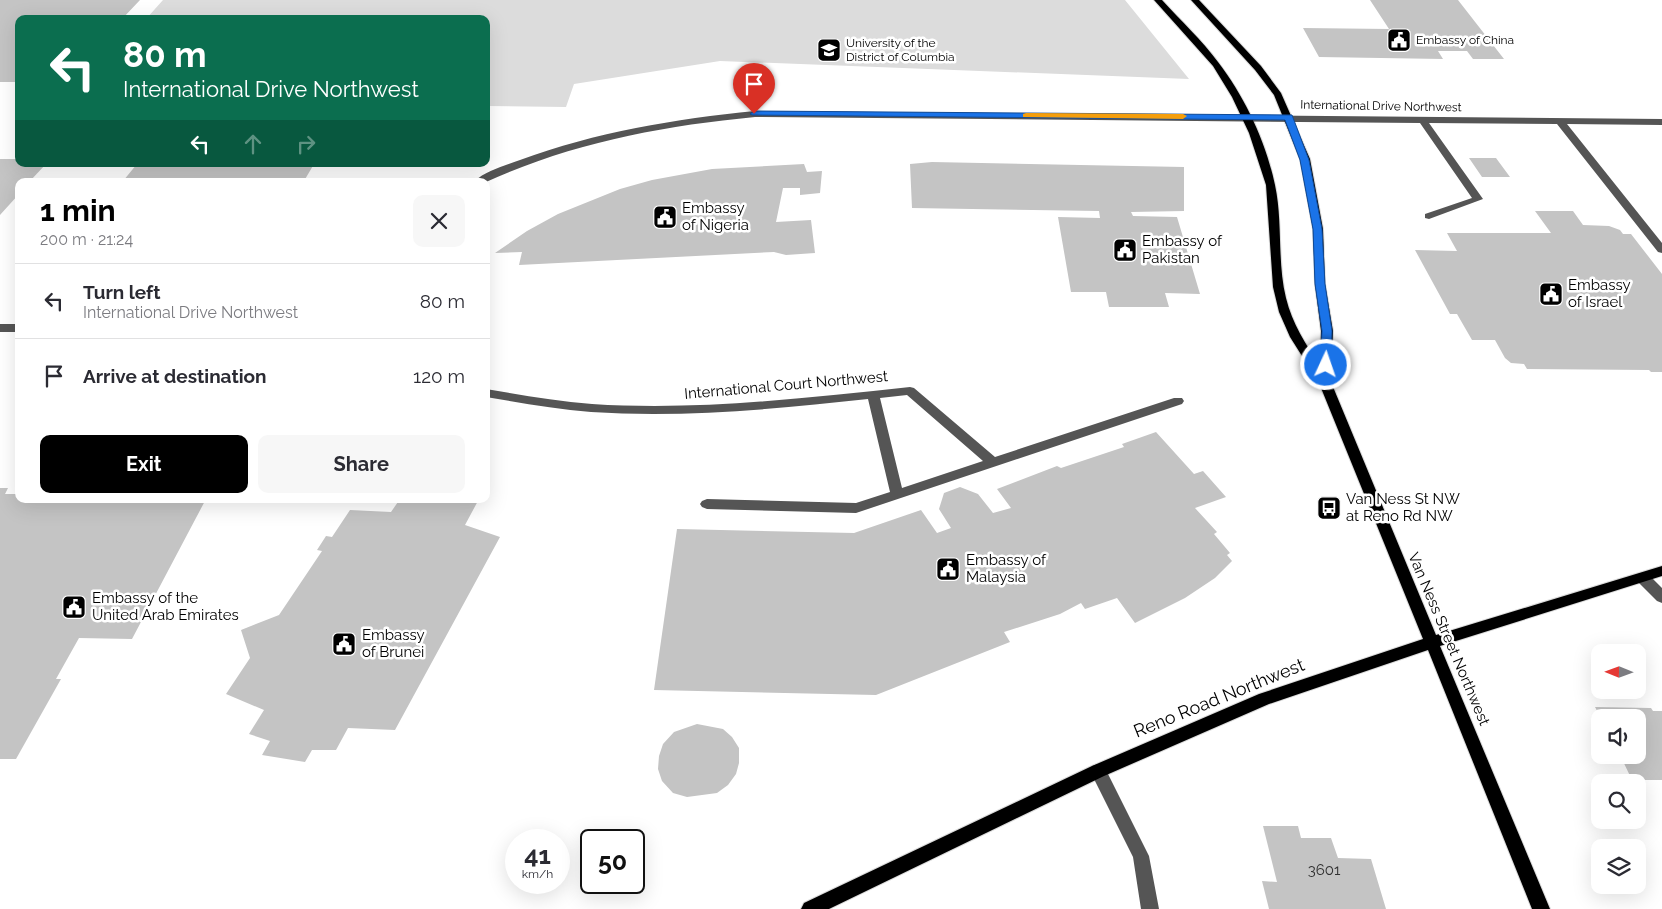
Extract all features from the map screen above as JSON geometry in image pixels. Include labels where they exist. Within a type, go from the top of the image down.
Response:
[{"type":"main road","name":"Van Ness Street Northwest","points":[[1158,0],[1205,51],[1223,74],[1246,117],[1267,170],[1274,203],[1278,289],[1302,349],[1325,382],[1541,909]]},
{"type":"main road","name":"Van Ness Street Northwest","points":[[1195,0],[1258,68],[1278,95],[1289,117],[1305,160],[1318,229],[1320,284],[1327,331],[1325,382]]},
{"type":"main road","name":"Reno Road Northwest","points":[[810,909],[1098,771],[1264,699],[1372,661],[1662,572]]},
{"type":"street","name":"International Drive Northwest","points":[[487,178],[553,151],[615,134],[679,122],[754,114],[1289,117],[1662,122]]},
{"type":"street","points":[[1422,119],[1478,199],[1429,216]]},
{"type":"street","points":[[1560,121],[1662,250]]},
{"type":"street","points":[[0,328],[15,328]]},
{"type":"street","name":"International Court Northwest","points":[[490,394],[550,402],[660,410],[747,407],[910,391],[994,464]]},
{"type":"street","points":[[873,395],[897,495]]},
{"type":"street","points":[[707,504],[856,508],[994,464],[1178,401]]},
{"type":"street","points":[[1643,578],[1662,597]]},
{"type":"street","points":[[1098,771],[1141,856],[1150,909]]},
{"type":"shaded area","name":"University of the District of Columbia","points":[[163,0],[1125,0],[1189,79],[720,61],[574,84],[566,107],[490,106],[490,15],[150,15]]},
{"type":"building","points":[[0,0],[140,0],[126,15],[15,15],[15,82],[0,82]]},
{"type":"building","name":"Embassy of China","points":[[1370,0],[1458,0],[1504,59],[1473,59],[1467,51],[1438,51],[1443,59],[1319,57],[1303,28],[1389,29]]},
{"type":"building","points":[[1469,158],[1496,158],[1510,177],[1482,177]]},
{"type":"building","points":[[0,159],[15,159],[15,167],[43,167],[33,178],[15,178],[15,198],[0,215]]},
{"type":"building","name":"Embassy of Pakistan","points":[[932,162],[1184,167],[1184,211],[1131,212],[1133,216],[1177,217],[1200,294],[1165,293],[1169,307],[1109,307],[1106,292],[1071,292],[1058,217],[1100,218],[1099,211],[912,208],[910,164]]},
{"type":"building","name":"Embassy of Nigeria","points":[[804,164],[807,172],[822,171],[820,193],[800,195],[800,188],[783,188],[776,222],[811,220],[815,253],[786,255],[774,252],[519,265],[522,252],[495,253],[527,231],[558,214],[620,189],[652,180],[712,169]]},
{"type":"building","points":[[135,167],[312,167],[306,178],[125,178]]},
{"type":"building","name":"Embassy of Israel","points":[[1535,211],[1573,211],[1583,225],[1609,226],[1620,230],[1623,234],[1631,234],[1662,274],[1662,372],[1651,372],[1649,370],[1527,369],[1524,364],[1511,363],[1505,358],[1495,340],[1472,340],[1457,314],[1450,314],[1415,250],[1457,251],[1447,233],[1551,233]]},
{"type":"building","name":"Embassy of Malaysia","points":[[1156,432],[1194,474],[1203,471],[1226,497],[1195,508],[1217,532],[1214,534],[1230,553],[1227,555],[1232,561],[1215,578],[1185,598],[1135,623],[1117,598],[1085,609],[1081,603],[1060,614],[1004,632],[1010,642],[876,695],[654,690],[677,529],[854,533],[921,510],[937,533],[951,528],[939,509],[944,493],[960,487],[978,494],[993,513],[1011,508],[997,489],[1057,466],[1061,468],[1124,447],[1122,444]]},
{"type":"building","name":"Embassy of the United Arab Emirates","points":[[0,488],[8,488],[5,494],[15,494],[15,503],[204,503],[132,639],[79,638],[56,679],[61,679],[16,759],[0,759]]},
{"type":"building","name":"Embassy of Brunei","points":[[397,503],[477,503],[465,525],[500,537],[395,730],[348,728],[336,750],[312,750],[305,762],[262,755],[270,741],[249,734],[264,710],[226,694],[250,658],[241,630],[279,615],[322,551],[317,550],[326,536],[332,537],[350,510],[391,512]]},
{"type":"building","points":[[1595,707],[1651,708],[1653,711],[1662,711],[1662,780],[1646,780],[1646,774],[1629,774],[1624,764],[1646,764],[1646,709],[1596,709]]},
{"type":"building","points":[[697,724],[723,729],[732,737],[739,748],[739,763],[736,774],[728,785],[717,793],[687,797],[673,793],[662,781],[658,769],[659,756],[663,744],[674,732]]},
{"type":"building","points":[[1263,826],[1298,826],[1301,838],[1331,838],[1338,858],[1371,859],[1386,909],[1269,909],[1262,881],[1277,882]]},
{"type":"slow traffic","points":[[1026,115],[1183,116]]},
{"type":"place","name":"Embassy of China","points":[[1399,40]]},
{"type":"place","name":"University of the District of Columbia","points":[[829,50]]},
{"type":"place","name":"Embassy of Nigeria","points":[[665,217]]},
{"type":"place","name":"Embassy of Pakistan","points":[[1125,250]]},
{"type":"place","name":"Embassy of Israel","points":[[1551,294]]},
{"type":"place","name":"Van Ness St NW at Reno Rd NW","points":[[1329,508]]},
{"type":"place","name":"Embassy of Malaysia","points":[[948,569]]},
{"type":"place","name":"Embassy of the United Arab Emirates","points":[[74,607]]},
{"type":"place","name":"Embassy of Brunei","points":[[344,644]]},
{"type":"route","points":[[754,114],[1289,117],[1305,160],[1318,229],[1320,284],[1327,331],[1326,365]]}]
